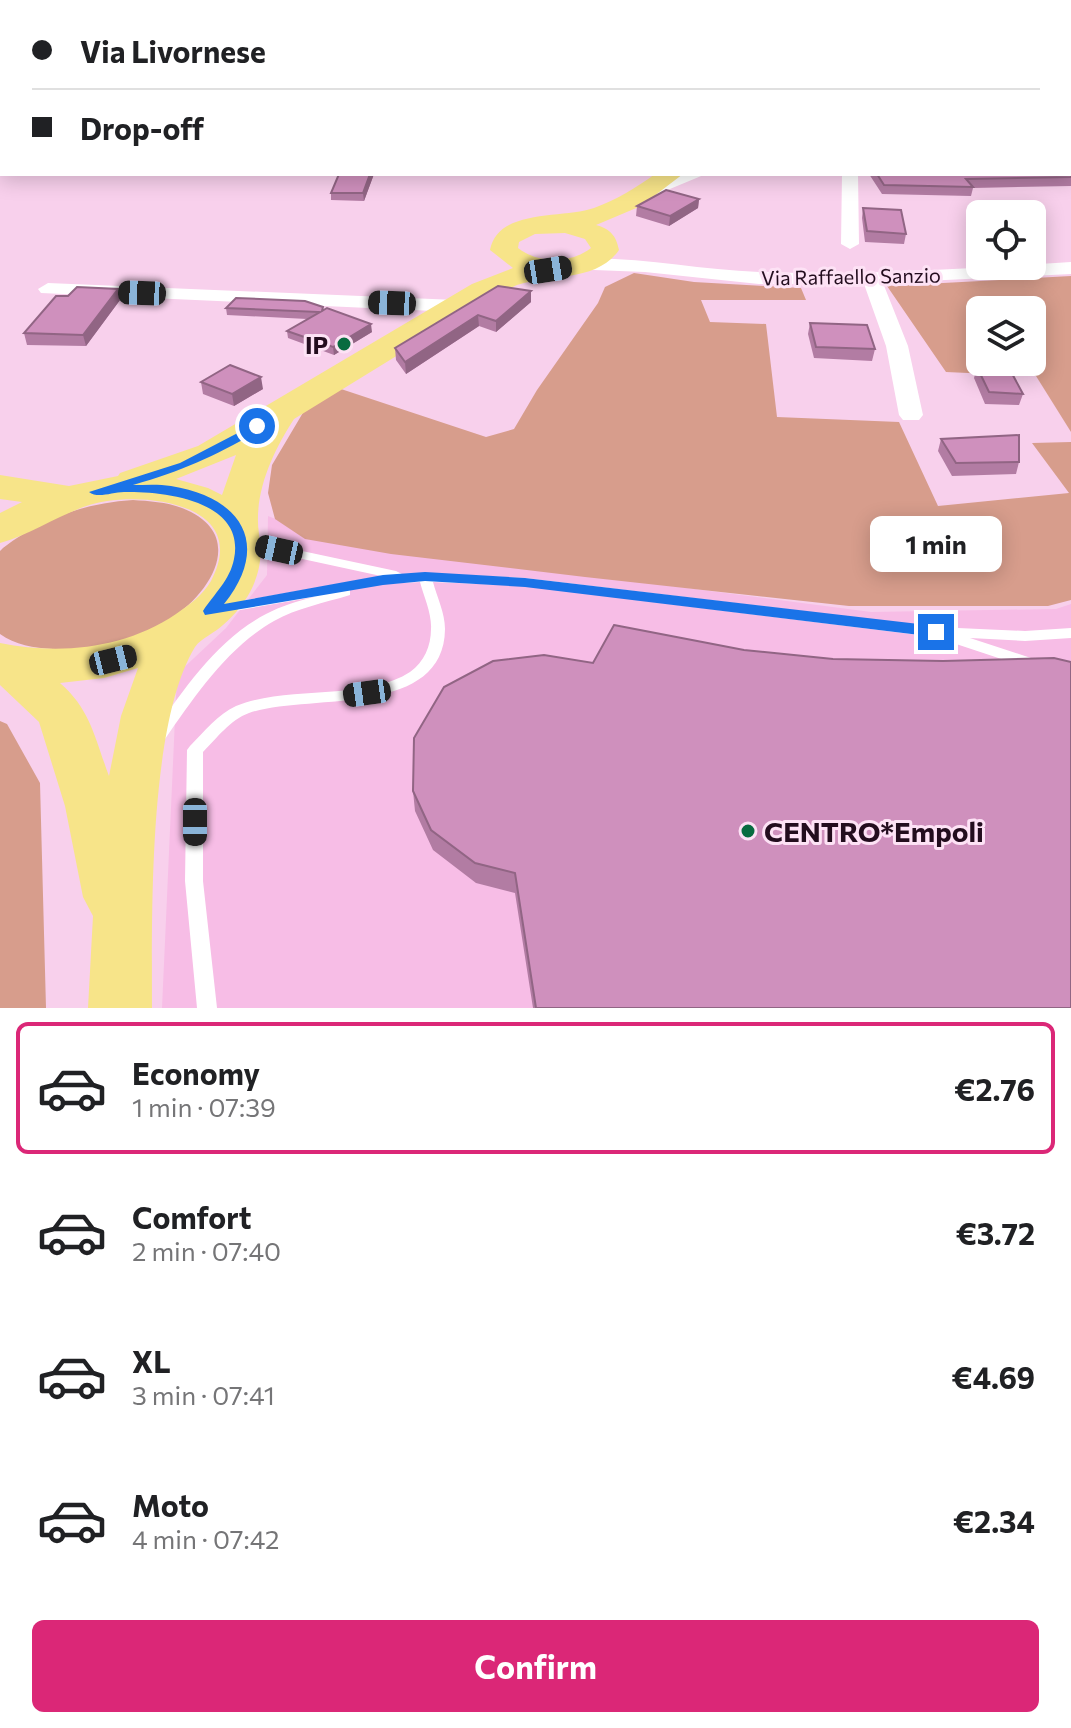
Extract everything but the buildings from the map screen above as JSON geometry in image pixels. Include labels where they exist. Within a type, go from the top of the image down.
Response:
[{"type":"main road","points":[[469,298],[496,275],[506,238],[513,233],[593,218],[621,208],[668,176]]},
{"type":"main road","points":[[0,530],[32,512],[185,466],[211,454],[469,298],[509,278],[574,266],[599,256],[604,242],[602,226],[621,208]]},
{"type":"main road","points":[[550,224],[582,228],[604,242]]},
{"type":"main road","points":[[504,250],[521,262],[537,266],[574,266]]},
{"type":"main road","points":[[120,1008],[121,940],[132,777],[156,679],[193,623],[232,584],[242,558],[242,489],[248,463],[280,412]]},
{"type":"main road","points":[[0,487],[82,495],[147,487],[192,495],[225,514],[240,538]]},
{"type":"main road","points":[[2,661],[45,668],[90,666],[136,654],[193,623]]},
{"type":"main road","points":[[2,661],[61,713],[92,806],[121,940]]},
{"type":"street","points":[[647,193],[693,176]]},
{"type":"street","points":[[850,176],[850,244]]},
{"type":"street","name":"Via Raffaello Sanzio","points":[[604,242],[633,259],[679,271]]},
{"type":"street","name":"Via Raffaello Sanzio","points":[[574,266],[606,263],[762,278],[871,278],[1071,268]]},
{"type":"street","points":[[871,278],[897,346],[911,415]]},
{"type":"street","points":[[48,289],[469,298]]},
{"type":"lane","points":[[240,538],[407,577]]},
{"type":"lane","points":[[207,1008],[194,881],[195,750],[241,710],[275,701],[367,693],[419,674],[434,654],[438,632],[425,577]]},
{"type":"lane","points":[[193,623],[383,580],[425,577],[525,582],[936,632],[1025,636],[1071,633]]},
{"type":"lane","points":[[132,777],[199,685],[223,656],[256,625],[298,606],[383,580]]},
{"type":"lane","points":[[936,632],[1053,671]]},
{"type":"shaded area","points":[[634,273],[694,282],[801,288],[806,300],[701,300],[710,322],[766,324],[777,417],[899,422],[938,506],[1069,493],[1032,443],[1071,442],[1071,600],[1048,606],[849,606],[391,554],[305,539],[275,519],[268,493],[272,465],[304,411],[341,389],[486,437],[514,429],[537,390],[598,303],[605,287]]},
{"type":"shaded area","points":[[1071,276],[1071,432],[1036,376],[1046,376],[1046,296],[966,296],[966,373],[946,372],[887,286],[1046,280],[1046,277]]},
{"type":"shaded area","points":[[133,500],[182,508],[202,519],[214,532],[218,547],[216,563],[210,579],[186,608],[157,627],[128,639],[98,646],[39,648],[0,634],[0,551],[49,520],[81,509]]},
{"type":"shaded area","points":[[268,516],[316,535],[457,558],[871,612],[1056,609],[1071,604],[1071,1008],[162,1008],[177,674],[226,628],[267,575]]},
{"type":"shaded area","points":[[0,721],[7,724],[40,783],[46,1008],[0,1008]]},
{"type":"place","name":"IP","points":[[344,344]]},
{"type":"place","name":"CENTRO*Empoli","points":[[748,831]]},
{"type":"route","points":[[257,426],[185,466],[95,492],[147,487],[170,490],[192,495],[225,514],[236,527],[242,558],[232,584],[210,611],[269,598],[383,580],[425,577],[525,582],[936,632]]}]
